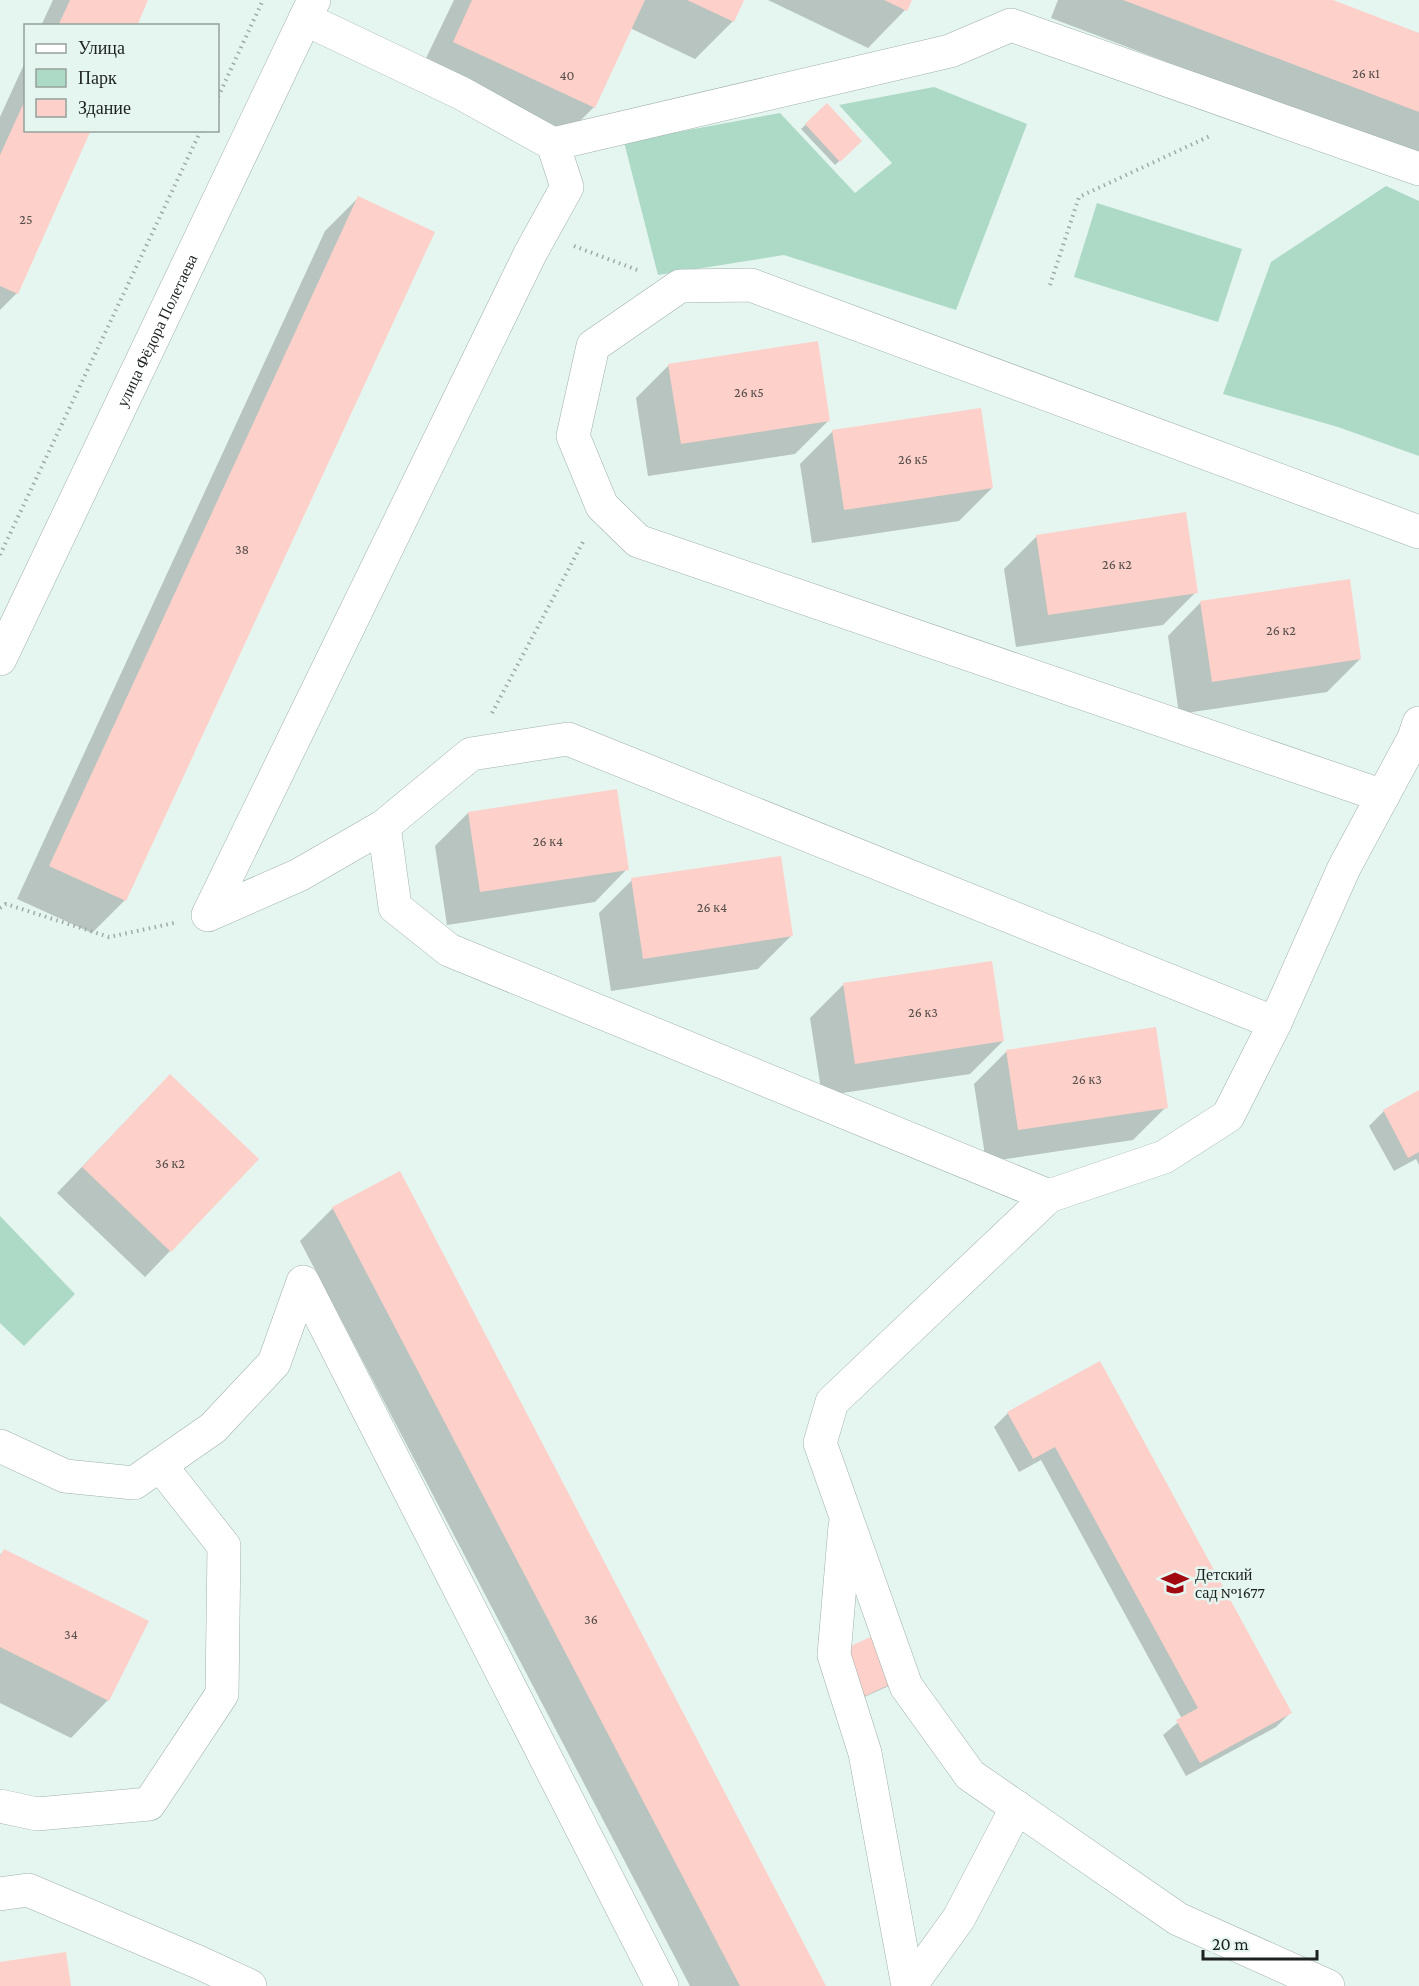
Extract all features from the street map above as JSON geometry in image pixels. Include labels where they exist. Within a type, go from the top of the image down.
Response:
[{"type":"main road","points":[[310,9],[553,144],[950,51],[1011,25],[1419,170]]},
{"type":"main road","name":"улица Фёдора Полетаева","points":[[0,659],[310,9]]},
{"type":"main road","points":[[208,915],[524,264],[567,187],[553,144]]},
{"type":"main road","points":[[1383,796],[638,541],[602,506],[573,436],[593,346],[680,286],[752,285],[1419,532]]},
{"type":"main road","points":[[1328,1986],[1178,1919],[970,1775],[906,1686],[820,1443],[832,1402],[1049,1196],[1164,1157],[1228,1116],[1275,1023],[1344,868],[1414,738],[1419,723]]},
{"type":"main road","points":[[208,915],[299,875],[384,826],[471,754],[568,739],[1275,1023]]},
{"type":"main road","points":[[384,826],[395,907],[449,950],[1049,1196]]},
{"type":"main road","points":[[0,1446],[65,1476],[134,1483],[213,1428],[274,1363],[303,1282],[662,1986]]},
{"type":"main road","points":[[0,1806],[37,1814],[149,1804],[222,1694],[224,1546],[160,1465]]},
{"type":"main road","points":[[845,1515],[834,1655],[865,1752],[909,1986]]},
{"type":"main road","points":[[909,1986],[959,1918],[1017,1807]]},
{"type":"main road","points":[[0,1894],[28,1890],[250,1986]]},
{"type":"path","points":[[219,95],[263,0]]},
{"type":"path","points":[[1050,285],[1079,197],[1259,113]]},
{"type":"path","points":[[0,555],[200,132]]},
{"type":"path","points":[[541,234],[680,286]]},
{"type":"path","points":[[471,754],[602,506]]},
{"type":"path","points":[[0,908],[6,904],[109,937],[208,915]]},
{"type":"green space","points":[[934,87],[1027,124],[956,310],[784,255],[658,275],[624,142],[780,113],[855,193],[892,163],[839,105]]},
{"type":"green space","points":[[1386,186],[1419,201],[1419,456],[1338,427],[1223,394],[1271,262]]},
{"type":"green space","points":[[1097,203],[1242,249],[1218,322],[1074,277]]},
{"type":"green space","points":[[0,1216],[75,1294],[24,1346],[0,1323]]},
{"type":"building","points":[[70,0],[148,0],[138,24],[59,24]]},
{"type":"building","points":[[472,0],[645,0],[595,108],[453,42]]},
{"type":"building","points":[[687,0],[744,0],[734,22]]},
{"type":"building","points":[[884,0],[912,0],[907,11]]},
{"type":"building","points":[[1123,0],[1333,0],[1419,33],[1419,112]]},
{"type":"building","points":[[24,102],[24,132],[90,132],[18,294],[0,286],[0,155]]},
{"type":"building","points":[[827,103],[862,141],[840,162],[805,124]]},
{"type":"building","points":[[358,196],[435,232],[126,901],[49,866]]},
{"type":"building","points":[[818,341],[830,421],[681,444],[668,364]]},
{"type":"building","points":[[981,408],[993,488],[844,510],[832,430]]},
{"type":"building","points":[[1186,512],[1198,593],[1048,615],[1036,535]]},
{"type":"building","points":[[1350,579],[1361,659],[1212,682],[1200,601]]},
{"type":"building","points":[[617,789],[629,870],[480,892],[468,812]]},
{"type":"building","points":[[781,856],[793,936],[643,959],[631,878]]},
{"type":"building","points":[[992,961],[1004,1041],[855,1064],[843,983]]},
{"type":"building","points":[[1156,1027],[1168,1108],[1018,1130],[1006,1050]]},
{"type":"building","points":[[170,1074],[259,1159],[171,1252],[82,1167]]},
{"type":"building","points":[[1419,1090],[1419,1152],[1408,1158],[1383,1110]]},
{"type":"building","points":[[400,1171],[826,1986],[740,1986],[332,1207]]},
{"type":"building","name":"Детский сад №1677","points":[[1100,1361],[1292,1713],[1200,1763],[1176,1720],[1198,1708],[1055,1447],[1033,1459],[1007,1412]]},
{"type":"building","points":[[4,1549],[149,1621],[109,1701],[0,1647],[0,1556]]},
{"type":"building","points":[[875,1635],[897,1681],[865,1696],[844,1649]]},
{"type":"building","points":[[66,1952],[71,1986],[0,1986],[0,1962]]},
{"type":"place","name":"Детский сад №1677","points":[[1175,1583]]}]
